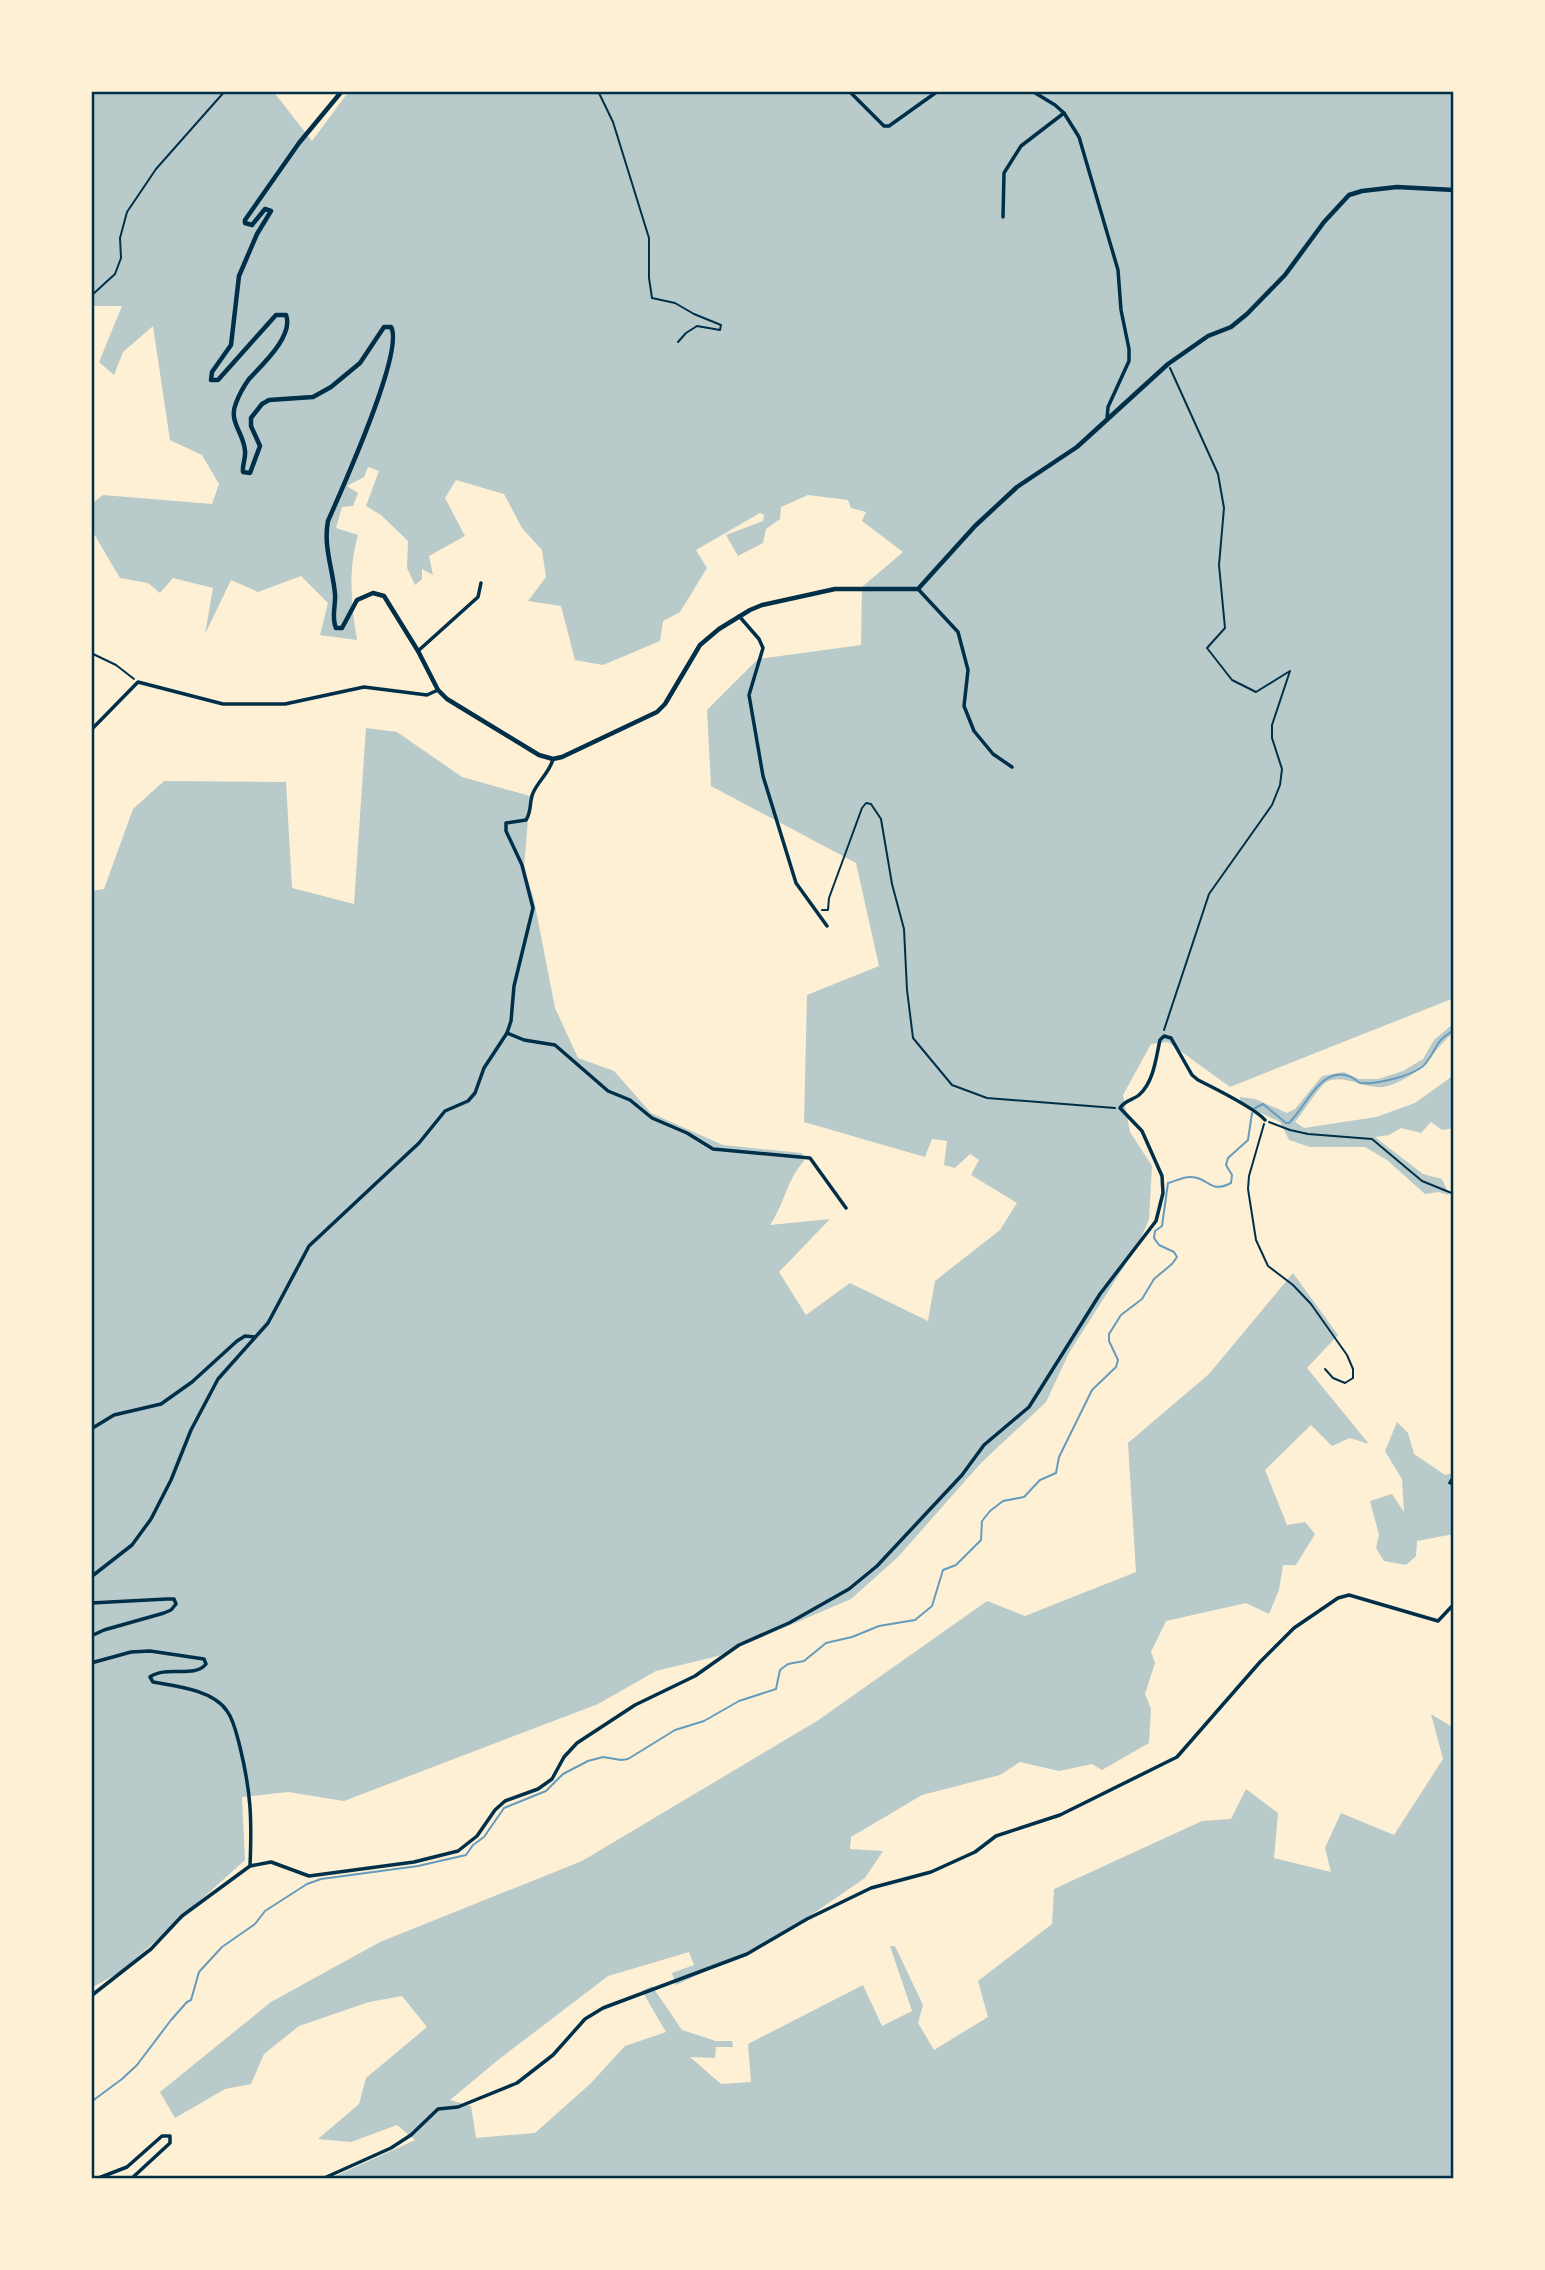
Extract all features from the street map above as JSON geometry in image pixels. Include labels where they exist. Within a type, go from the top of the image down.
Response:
[{"type":"street","points":[[342,91],[299,143],[244,220],[248,225],[252,225],[265,209],[271,211],[242,265],[231,345],[210,376],[211,380],[218,380],[276,316],[281,313],[286,315],[287,323],[278,345],[268,361],[250,379],[234,405],[235,427],[245,452],[243,472],[250,473],[260,446],[251,426],[251,418],[262,404],[269,400],[313,397],[331,387],[360,363],[384,327],[391,327],[395,336],[389,366],[328,521],[326,534],[335,596],[336,628],[342,628],[357,600],[368,594],[384,597],[418,651],[438,690],[447,699],[539,755],[553,759],[573,753],[657,712],[665,704],[700,645],[739,616],[762,605],[835,589],[918,590],[958,632],[968,670],[964,706],[974,731],[993,754],[1012,767]]},
{"type":"street","points":[[849,91],[884,127],[938,91]]},
{"type":"street","points":[[1032,91],[1055,105],[1079,137],[1114,258],[1129,361],[1108,407],[1105,416],[1107,421]]},
{"type":"street","points":[[1003,217],[1004,173],[1021,146],[1063,113]]},
{"type":"street","points":[[918,590],[975,526],[1017,487],[1077,447],[1168,364],[1208,336],[1231,327],[1247,314],[1285,275],[1324,222],[1349,195],[1397,187],[1454,190]]},
{"type":"street","points":[[418,651],[478,597],[481,583]]},
{"type":"street","points":[[739,616],[764,648],[749,695],[763,776],[796,883],[827,926]]},
{"type":"street","points":[[91,730],[138,682],[223,704],[285,704],[364,687],[427,695],[438,690]]},
{"type":"street","points":[[91,1577],[132,1545],[151,1519],[171,1480],[191,1430],[218,1379],[268,1322],[309,1246],[419,1143],[444,1111],[468,1101],[475,1093],[484,1068],[507,1032],[514,986],[533,908],[530,888],[506,831],[506,823],[526,820],[530,814],[532,794],[553,759]]},
{"type":"street","points":[[507,1032],[524,1040],[555,1045],[608,1091],[631,1100],[652,1118],[687,1133],[713,1149],[810,1158],[846,1208]]},
{"type":"street","points":[[91,1996],[151,1949],[182,1916],[250,1866],[271,1862],[309,1876],[414,1862],[458,1851],[477,1836],[495,1810],[505,1801],[538,1789],[552,1779],[564,1757],[577,1743],[635,1705],[695,1676],[739,1645],[789,1623],[849,1588],[877,1566],[962,1475],[984,1446],[1029,1407],[1100,1294],[1156,1221],[1163,1193],[1162,1176],[1142,1131],[1120,1108],[1123,1103],[1139,1095],[1148,1083],[1160,1040],[1164,1036],[1171,1038],[1192,1075],[1198,1080],[1258,1112],[1265,1120]]},
{"type":"street","points":[[91,1429],[114,1415],[160,1404],[192,1382],[237,1341],[245,1336],[255,1337]]},
{"type":"street","points":[[322,2179],[391,2148],[411,2135],[438,2109],[458,2107],[517,2083],[553,2055],[585,2019],[603,2008],[747,1954],[807,1919],[871,1888],[932,1872],[975,1852],[996,1836],[1060,1815],[1177,1757],[1260,1662],[1294,1628],[1338,1598],[1349,1595],[1438,1621],[1454,1604]]},
{"type":"street","points":[[91,1603],[174,1599],[176,1604],[171,1610],[91,1636]]},
{"type":"street","points":[[91,1662],[150,1651],[204,1659],[206,1664],[197,1671],[164,1671],[150,1677],[153,1682],[188,1689],[211,1698],[227,1711],[238,1738],[249,1784],[252,1816],[250,1866]]},
{"type":"street","points":[[96,2179],[127,2167],[162,2136],[170,2136],[170,2143],[131,2179]]},
{"type":"path","points":[[91,296],[115,274],[121,258],[120,238],[127,212],[156,169],[225,91]]},
{"type":"path","points":[[598,91],[613,122],[649,238],[652,298],[675,303],[721,325],[719,330],[697,326],[678,342]]},
{"type":"path","points":[[1164,1036],[1164,1026],[1178,992],[1209,894],[1272,805],[1280,785],[1282,769],[1272,738],[1272,725],[1290,671],[1256,692],[1232,680],[1207,648],[1226,628],[1219,565],[1224,508],[1218,474],[1168,364]]},
{"type":"path","points":[[91,653],[116,665],[138,682]]},
{"type":"path","points":[[814,910],[828,910],[829,898],[862,808],[866,803],[871,804],[881,819],[892,884],[904,929],[913,1038],[952,1085],[987,1098],[1120,1108]]},
{"type":"path","points":[[1325,1368],[1333,1378],[1345,1383],[1353,1378],[1353,1369],[1347,1355],[1293,1285],[1268,1266],[1256,1240],[1248,1189],[1249,1176],[1265,1120],[1308,1134],[1372,1139],[1422,1181],[1454,1194]]},
{"type":"path","points":[[1454,1475],[1449,1483],[1454,1485]]},
{"type":"shaded area","points":[[91,91],[273,91],[312,141],[349,91],[1454,91],[1454,998],[1230,1087],[1168,1042],[1151,1044],[1123,1095],[1130,1132],[1152,1166],[1149,1219],[1139,1243],[1069,1353],[1046,1402],[981,1463],[898,1557],[851,1599],[718,1656],[656,1671],[598,1704],[344,1801],[288,1792],[242,1797],[245,1860],[122,1971],[91,1988],[91,891],[104,889],[133,809],[164,781],[286,782],[292,888],[354,904],[366,728],[397,732],[462,777],[530,796],[524,867],[534,900],[555,1008],[578,1058],[614,1071],[651,1113],[723,1145],[802,1153],[804,1161],[793,1176],[770,1225],[830,1219],[779,1272],[806,1315],[850,1283],[928,1321],[935,1281],[1000,1230],[1017,1203],[971,1175],[979,1160],[970,1154],[955,1168],[944,1165],[947,1141],[932,1139],[925,1157],[804,1122],[807,995],[879,966],[856,863],[711,786],[707,710],[758,659],[861,645],[862,587],[903,552],[862,521],[866,512],[851,508],[848,500],[808,495],[781,507],[780,519],[766,529],[763,543],[738,556],[726,535],[763,521],[764,515],[760,513],[696,550],[707,568],[680,612],[663,621],[660,641],[603,665],[575,660],[561,606],[528,601],[546,577],[542,550],[522,528],[504,494],[456,480],[445,498],[465,536],[429,556],[433,575],[422,569],[422,579],[415,585],[407,568],[408,541],[381,515],[366,506],[379,471],[368,467],[364,477],[347,486],[358,493],[353,506],[342,507],[336,528],[358,535],[352,587],[357,640],[320,635],[328,603],[301,576],[258,592],[231,580],[205,634],[213,588],[173,578],[160,593],[148,583],[120,578],[91,529],[91,504],[103,495],[212,504],[219,484],[202,455],[170,440],[153,326],[123,352],[114,375],[99,362],[122,306],[91,306]]},
{"type":"shaded area","points":[[1454,1023],[1454,1032],[1408,1077],[1383,1087],[1331,1080],[1322,1085],[1295,1122],[1304,1128],[1376,1117],[1415,1103],[1454,1075],[1454,1128],[1442,1130],[1431,1122],[1421,1133],[1401,1128],[1389,1135],[1375,1137],[1423,1174],[1442,1179],[1449,1195],[1438,1192],[1425,1194],[1387,1160],[1365,1147],[1310,1147],[1289,1140],[1280,1122],[1240,1103],[1240,1097],[1255,1099],[1287,1113],[1295,1109],[1322,1076],[1344,1072],[1359,1079],[1378,1079],[1403,1071],[1423,1059],[1434,1040]]},
{"type":"shaded area","points":[[1293,1273],[1338,1335],[1307,1368],[1369,1444],[1350,1438],[1332,1446],[1311,1425],[1265,1470],[1287,1525],[1305,1522],[1315,1534],[1296,1565],[1283,1565],[1279,1590],[1269,1614],[1246,1603],[1166,1621],[1151,1652],[1155,1663],[1145,1694],[1151,1709],[1149,1743],[1102,1770],[1092,1764],[1059,1771],[1020,1762],[1000,1775],[922,1795],[851,1837],[850,1849],[883,1851],[865,1878],[801,1922],[755,1948],[676,1985],[672,1973],[694,1965],[689,1952],[608,1976],[450,2100],[471,2106],[476,2138],[535,2133],[590,2084],[625,2046],[666,2032],[642,1991],[652,1986],[682,2030],[716,2041],[732,2041],[733,2047],[716,2047],[715,2058],[690,2057],[721,2084],[751,2082],[748,2044],[863,1985],[882,2026],[912,2011],[890,1946],[895,1946],[923,2005],[918,2023],[934,2050],[988,2017],[978,1981],[1052,1924],[1054,1889],[1202,1821],[1231,1819],[1246,1789],[1278,1813],[1274,1858],[1331,1872],[1325,1848],[1341,1813],[1394,1835],[1443,1759],[1431,1714],[1454,1728],[1454,2179],[329,2179],[415,2140],[397,2125],[351,2142],[318,2139],[359,2104],[366,2078],[427,2027],[402,1996],[369,2002],[299,2026],[264,2054],[251,2084],[225,2089],[175,2118],[160,2092],[271,2002],[380,1942],[582,1861],[817,1721],[987,1601],[1025,1616],[1136,1572],[1128,1443],[1209,1374]]},
{"type":"shaded area","points":[[1397,1422],[1408,1433],[1414,1454],[1445,1475],[1454,1473],[1454,1534],[1417,1541],[1416,1556],[1406,1565],[1384,1561],[1376,1548],[1379,1535],[1370,1501],[1392,1494],[1404,1512],[1402,1479],[1385,1451]]},
{"type":"waterway","points":[[1255,1108],[1263,1104],[1289,1123],[1311,1094],[1328,1078],[1348,1076],[1360,1083],[1367,1083],[1405,1075],[1426,1063],[1439,1042],[1454,1030]]},
{"type":"waterway","points":[[91,2102],[137,2065],[171,2020],[191,2000],[199,1972],[222,1947],[255,1924],[265,1911],[307,1884],[321,1879],[418,1866],[466,1855],[473,1845],[484,1837],[504,1808],[546,1791],[563,1774],[588,1761],[603,1757],[628,1759],[675,1730],[704,1721],[739,1701],[776,1689],[780,1670],[788,1664],[804,1661],[826,1643],[852,1637],[879,1626],[915,1620],[932,1606],[943,1570],[956,1565],[981,1540],[982,1521],[990,1511],[1003,1501],[1024,1497],[1040,1480],[1056,1473],[1059,1457],[1092,1390],[1116,1367],[1118,1360],[1109,1341],[1109,1334],[1121,1315],[1142,1299],[1154,1279],[1177,1257],[1174,1252],[1159,1245],[1154,1238],[1155,1231],[1162,1226],[1168,1183],[1189,1177],[1218,1187],[1231,1183],[1232,1175],[1226,1165],[1228,1158],[1248,1140],[1252,1113]]}]
